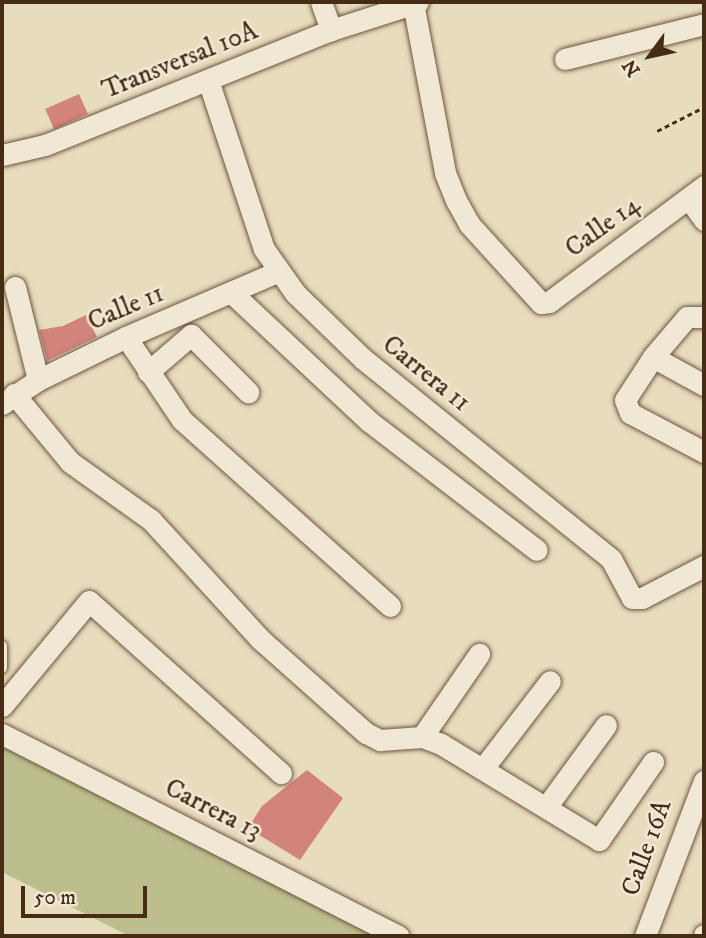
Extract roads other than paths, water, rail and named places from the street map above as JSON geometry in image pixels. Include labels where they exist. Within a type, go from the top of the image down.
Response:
[{"type":"street","points":[[321,2],[331,30]]},
{"type":"street","name":"Transversal 10A","points":[[2,155],[45,145],[331,30],[415,2]]},
{"type":"street","name":"Calle 14","points":[[415,2],[445,173],[470,224],[533,297],[549,302],[696,193]]},
{"type":"street","points":[[565,59],[704,24]]},
{"type":"street","name":"Carrera 11","points":[[208,80],[264,249],[277,272],[362,358],[611,559],[632,598],[642,598],[701,574]]},
{"type":"street","points":[[696,193],[704,220]]},
{"type":"street","name":"Calle 11","points":[[8,399],[38,380],[126,337],[233,294],[277,272]]},
{"type":"street","points":[[15,286],[38,380]]},
{"type":"street","points":[[233,294],[370,422],[537,550]]},
{"type":"street","points":[[696,317],[653,357],[625,400],[630,413],[704,452]]},
{"type":"street","points":[[148,372],[191,335],[248,393]]},
{"type":"street","points":[[126,337],[182,421],[390,606]]},
{"type":"street","points":[[653,357],[704,384]]},
{"type":"street","points":[[8,399],[70,462],[152,520],[260,639],[366,733],[380,740],[422,737],[484,767],[599,840],[653,762]]},
{"type":"street","points":[[2,706],[89,601],[281,773]]},
{"type":"street","points":[[422,737],[479,654]]},
{"type":"street","points":[[484,767],[550,681]]},
{"type":"street","points":[[547,806],[606,725]]},
{"type":"street","name":"Carrera 13","points":[[2,734],[399,936]]},
{"type":"street","name":"Calle 16A","points":[[645,936],[704,781]]},
{"type":"lane","points":[[2,646],[2,668]]}]
